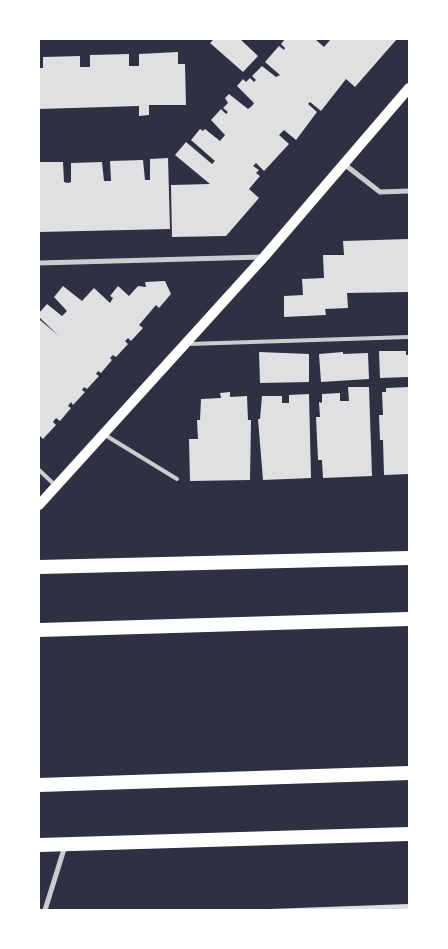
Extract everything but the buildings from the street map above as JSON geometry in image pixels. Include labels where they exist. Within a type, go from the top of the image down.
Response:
[{"type":"highway","points":[[39,567],[409,558]]},
{"type":"highway","points":[[39,630],[409,619]]},
{"type":"highway","points":[[39,785],[409,774]]},
{"type":"highway","points":[[39,846],[409,834]]},
{"type":"main road","points":[[39,505],[182,344],[264,257],[409,88]]},
{"type":"street","points":[[344,164],[380,192],[409,191]]},
{"type":"street","points":[[39,263],[264,257]]},
{"type":"street","points":[[45,910],[66,845]]},
{"type":"lane","points":[[182,344],[409,337]]},
{"type":"lane","points":[[103,434],[176,479]]},
{"type":"lane","points":[[39,470],[56,486]]}]
